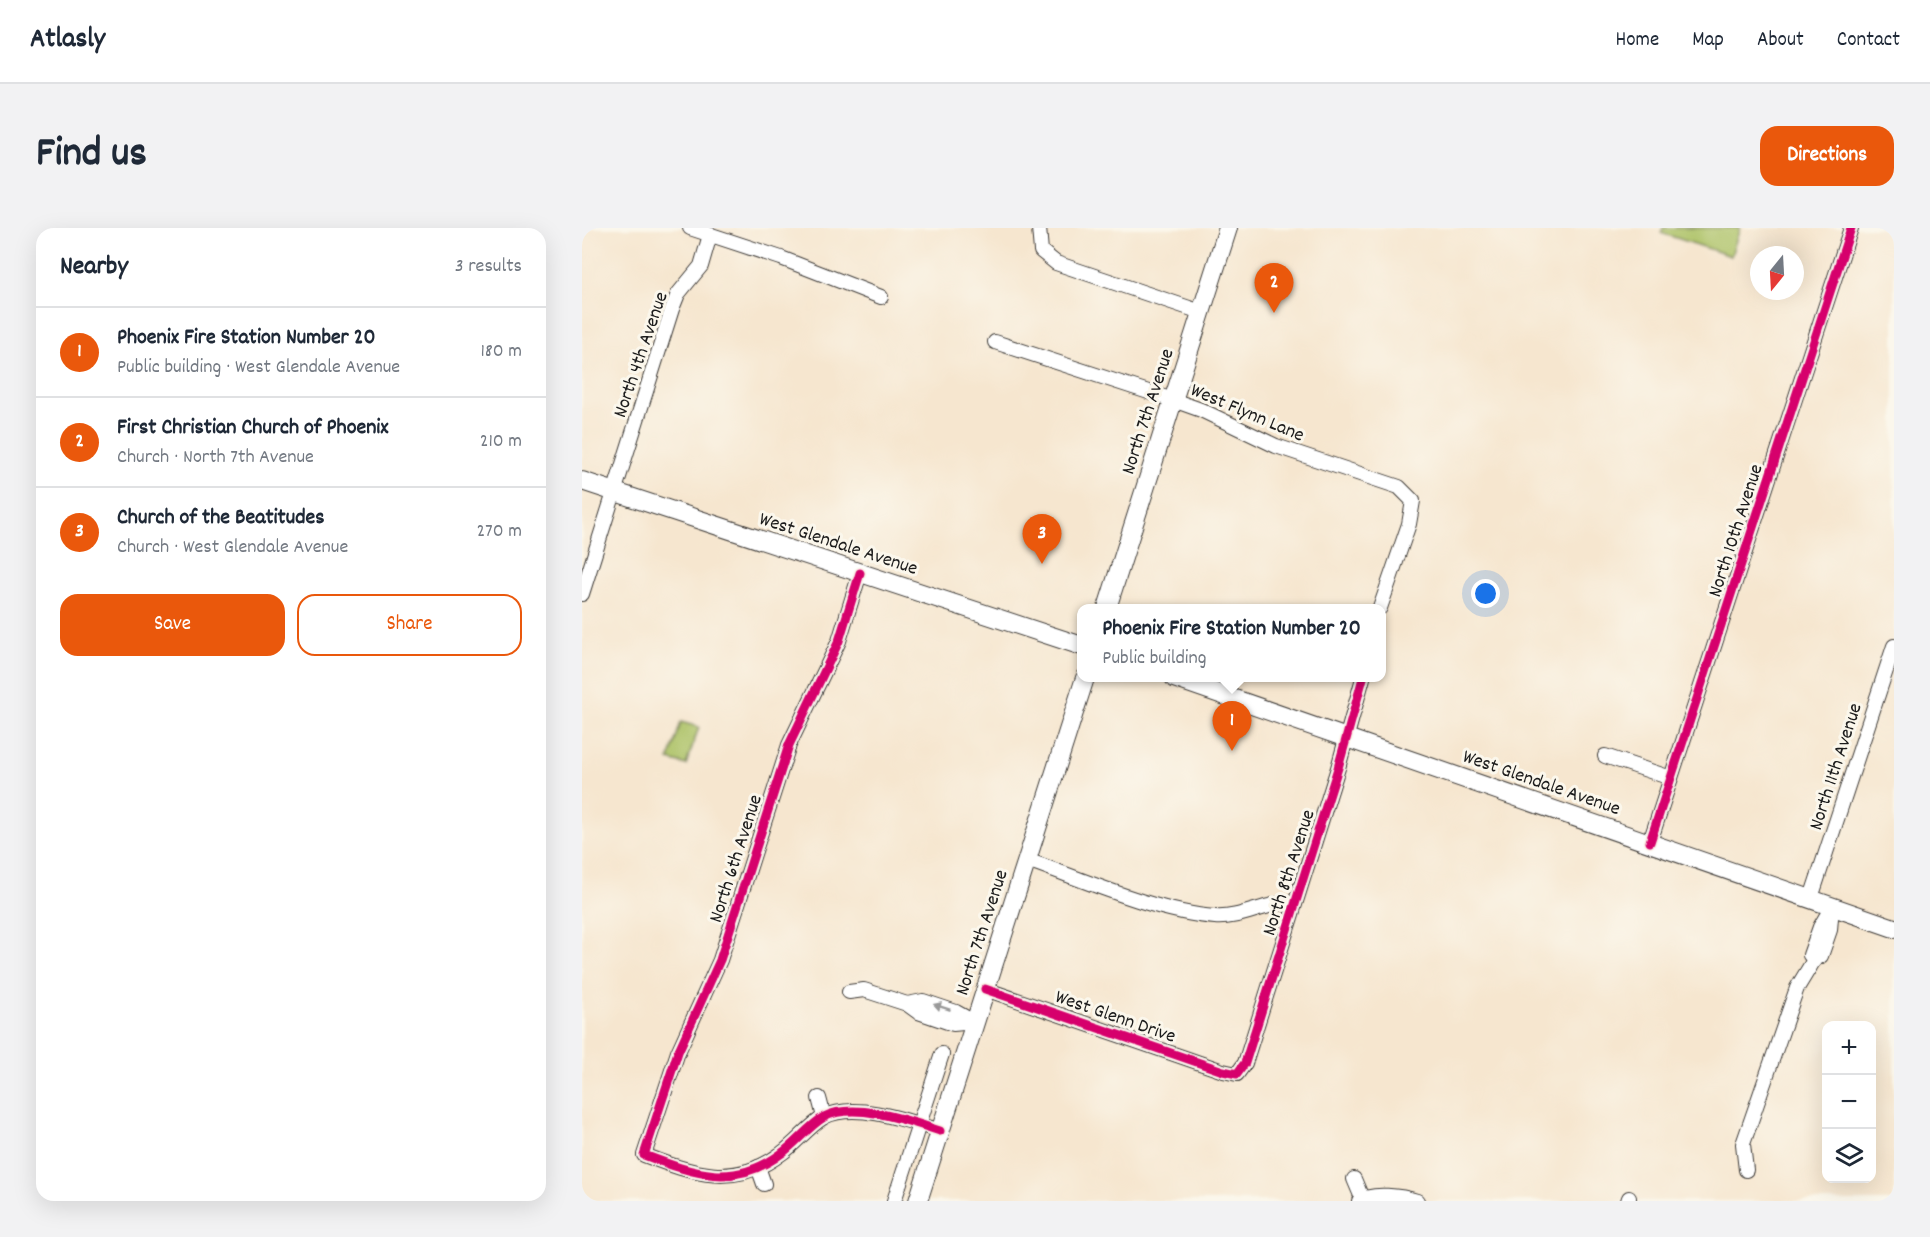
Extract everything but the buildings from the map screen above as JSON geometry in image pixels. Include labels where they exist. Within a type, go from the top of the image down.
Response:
[{"type":"main road","name":"North 7th Avenue","points":[[1109,604],[1228,228]]},
{"type":"main road","name":"West Glendale Avenue","points":[[582,481],[1077,644]]},
{"type":"main road","name":"North 7th Avenue","points":[[918,1201],[1084,682]]},
{"type":"main road","name":"West Glendale Avenue","points":[[1186,682],[1894,928]]},
{"type":"street","points":[[690,228],[781,258],[881,297]]},
{"type":"street","points":[[1039,228],[1041,251],[1056,263],[1201,312]]},
{"type":"street","name":"North 10th Avenue","points":[[1650,842],[1851,228]]},
{"type":"street","name":"North 4th Avenue","points":[[582,594],[672,309],[678,294],[700,266],[710,235]]},
{"type":"street","name":"West Flynn Lane","points":[[995,342],[1201,410],[1276,446],[1399,487],[1413,501],[1408,524],[1382,604]]},
{"type":"street","name":"North 6th Avenue","points":[[758,1167],[726,1177],[683,1170],[644,1155],[678,1052],[723,951],[792,738],[839,641],[860,573]]},
{"type":"street","name":"North 11th Avenue","points":[[1811,898],[1894,645]]},
{"type":"street","name":"North 8th Avenue","points":[[1237,1074],[1245,1063],[1348,737],[1362,682]]},
{"type":"street","points":[[1605,756],[1671,778]]},
{"type":"street","points":[[1027,860],[1181,913],[1218,918],[1284,902],[1295,903]]},
{"type":"street","points":[[1746,1170],[1743,1144],[1797,988],[1814,960],[1821,956],[1830,930],[1832,906]]},
{"type":"street","name":"West Glenn Drive","points":[[985,989],[1237,1074]]},
{"type":"street","points":[[849,992],[864,990],[908,1004],[918,1012],[953,1024],[974,1022]]},
{"type":"street","points":[[894,1201],[942,1054]]},
{"type":"street","points":[[819,1098],[824,1117]]},
{"type":"street","points":[[764,1184],[758,1167],[781,1154],[824,1117],[846,1112],[870,1112],[891,1115],[940,1131]]},
{"type":"street","points":[[1354,1179],[1360,1200],[1387,1196],[1405,1197],[1417,1201]]},
{"type":"green space","points":[[1663,228],[1740,228],[1731,256],[1661,233]]},
{"type":"green space","points":[[681,722],[699,727],[686,765],[669,760]]},
{"type":"cycle path","points":[[1650,842],[1851,228]]},
{"type":"cycle path","points":[[860,573],[839,641],[789,745],[720,960],[678,1052],[644,1155],[680,1168],[714,1175],[748,1171],[782,1153],[824,1117],[851,1111],[882,1114],[940,1131]]},
{"type":"cycle path","points":[[985,989],[1237,1074],[1245,1063],[1338,768],[1362,682]]},
{"type":"place","name":"First Christian Church of Phoenix","points":[[1274,313]]},
{"type":"place","name":"Church of the Beatitudes","points":[[1042,564]]},
{"type":"place","name":"Phoenix Fire Station Number 20","points":[[1232,751]]}]
